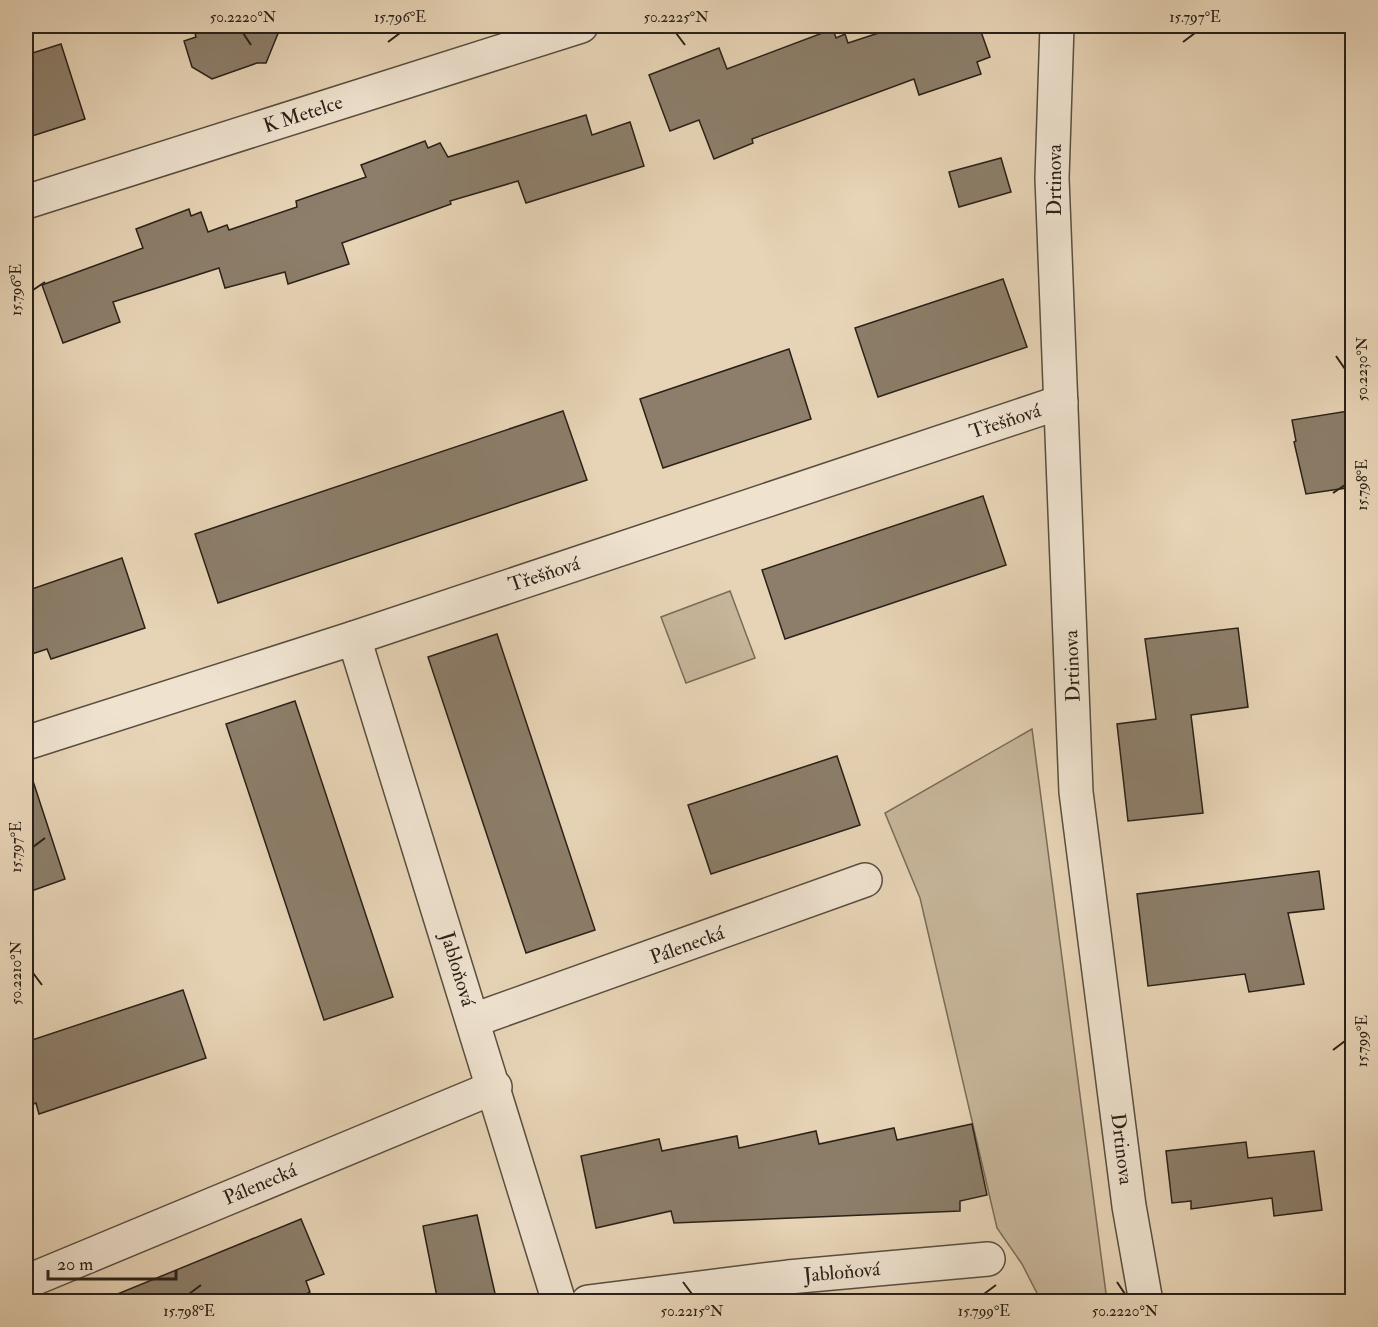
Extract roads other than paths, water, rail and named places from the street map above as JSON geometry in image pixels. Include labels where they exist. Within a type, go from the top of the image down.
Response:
[{"type":"street","name":"K Metelce","points":[[26,202],[581,26]]},
{"type":"street","name":"Drtinova","points":[[1057,26],[1052,178],[1077,792],[1129,1206],[1146,1302]]},
{"type":"street","name":"Třešňová","points":[[26,742],[354,638],[1061,402]]},
{"type":"street","name":"Jabloňová","points":[[354,638],[495,1087],[559,1302]]},
{"type":"street","name":"Pálenecká","points":[[474,1020],[865,880]]},
{"type":"street","name":"Pálenecká","points":[[26,1282],[495,1087]]},
{"type":"street","name":"Jabloňová","points":[[588,1302],[788,1277],[988,1259]]}]
